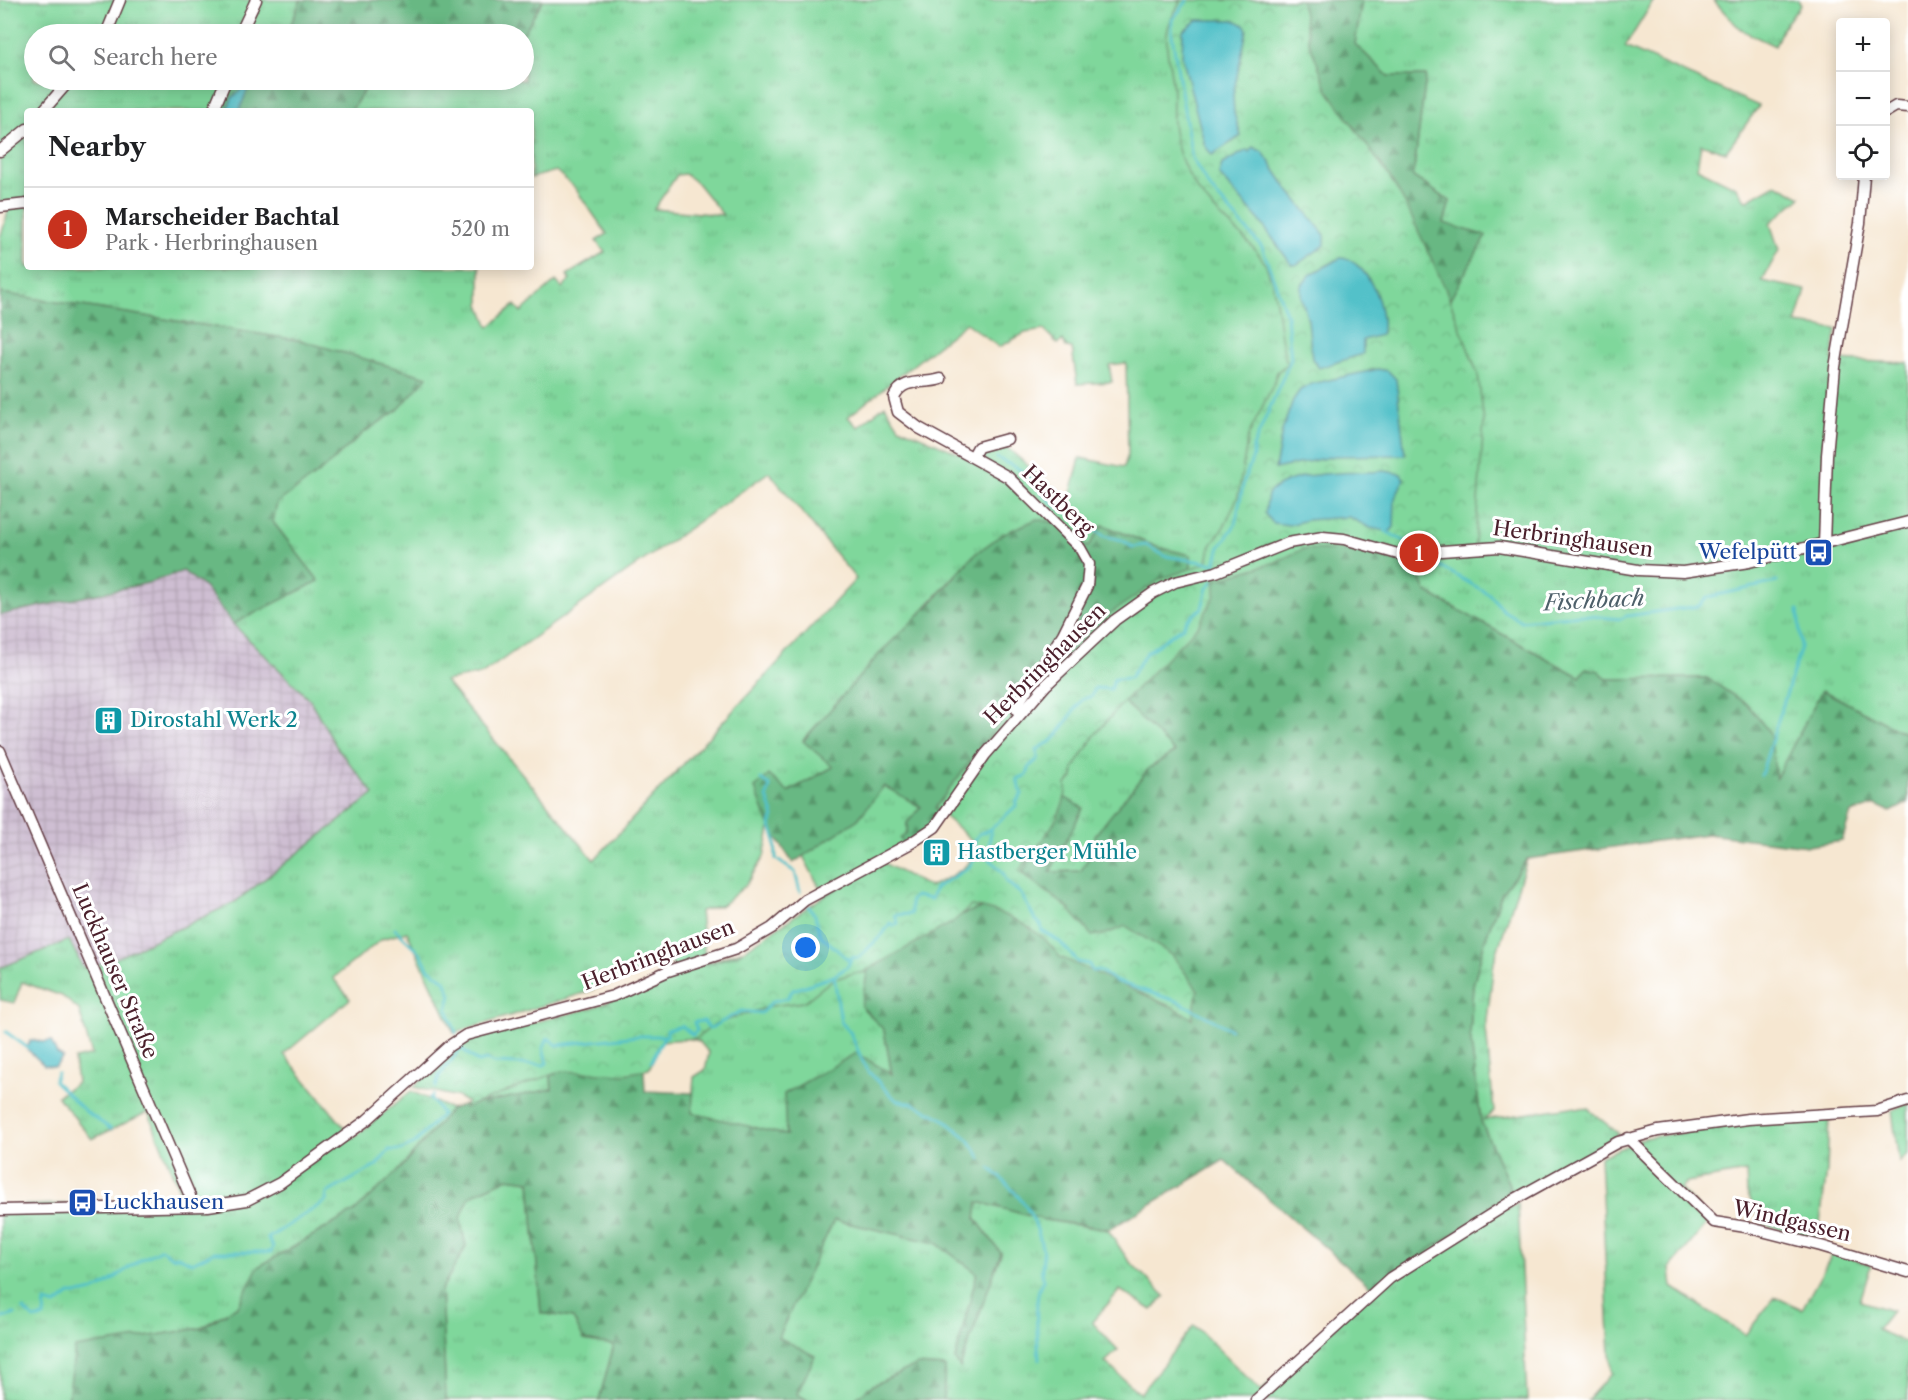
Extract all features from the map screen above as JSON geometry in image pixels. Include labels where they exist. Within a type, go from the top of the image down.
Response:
[{"type":"street","points":[[110,24],[120,0]]},
{"type":"street","points":[[245,24],[256,0]]},
{"type":"street","points":[[46,108],[61,90]]},
{"type":"street","points":[[214,108],[222,90]]},
{"type":"street","points":[[1890,110],[1896,106],[1908,107]]},
{"type":"street","points":[[0,151],[24,131]]},
{"type":"street","points":[[1824,544],[1827,455],[1835,367],[1862,212],[1864,180]]},
{"type":"street","points":[[0,207],[24,204]]},
{"type":"street","name":"Hastberg","points":[[941,379],[906,384],[896,393],[894,407],[908,421],[973,456],[1013,482],[1080,548],[1089,564],[1087,586],[1063,634],[1021,699],[1017,710],[1019,714]]},
{"type":"street","points":[[973,456],[978,447],[1007,439]]},
{"type":"street","name":"Herbringhausen","points":[[192,1206],[230,1204],[267,1191],[367,1120],[456,1041],[491,1028],[613,996],[668,971],[748,942],[772,928],[805,900],[929,832],[975,768],[1019,714],[1101,632],[1153,593],[1175,582],[1216,572],[1288,543],[1306,539],[1336,538],[1398,554],[1499,547],[1638,570],[1683,572],[1749,561],[1908,522]]},
{"type":"street","name":"Luckhauser Straße","points":[[0,752],[190,1196],[192,1206]]},
{"type":"street","points":[[1256,1400],[1390,1278],[1517,1198],[1628,1138],[1658,1131],[1748,1119],[1877,1111],[1908,1101]]},
{"type":"street","name":"Windgassen","points":[[1628,1138],[1714,1222],[1746,1227],[1821,1246],[1908,1272]]},
{"type":"street","points":[[0,1210],[192,1206]]},
{"type":"shaded area","name":"Dirostahl Werk 2","points":[[183,571],[204,587],[233,624],[310,700],[336,746],[374,794],[235,902],[106,963],[83,968],[68,940],[0,968],[0,615],[148,583]]},
{"type":"green space","points":[[0,0],[301,0],[291,24],[24,24],[24,90],[228,90],[219,108],[24,108],[24,270],[480,270],[480,304],[489,327],[515,305],[521,312],[556,281],[562,288],[570,280],[567,275],[605,252],[596,241],[607,234],[575,188],[556,171],[534,177],[534,108],[353,108],[364,90],[534,90],[534,24],[529,24],[543,0],[1180,0],[1177,10],[1301,300],[1277,544],[1191,575],[1191,555],[1157,547],[1103,525],[1088,548],[1065,525],[975,554],[803,740],[834,767],[787,792],[770,829],[764,857],[745,886],[722,905],[700,911],[704,950],[709,962],[747,949],[825,898],[803,856],[858,819],[884,785],[921,807],[907,823],[907,847],[873,865],[890,878],[918,881],[933,894],[978,857],[1010,730],[1221,575],[1121,699],[1175,752],[1149,768],[1081,871],[1050,872],[1083,808],[1023,872],[1053,907],[861,1006],[884,1030],[892,1075],[787,1136],[691,1113],[694,1077],[705,1070],[709,1053],[699,1041],[687,1038],[681,1027],[550,1066],[552,1089],[487,1102],[472,1102],[678,982],[671,960],[584,993],[454,1033],[407,932],[382,939],[333,978],[350,999],[284,1054],[353,1138],[411,1091],[451,1109],[401,1168],[354,1212],[258,1267],[238,1306],[201,1328],[75,1349],[68,1400],[0,1400],[0,1206],[183,1200],[148,1112],[92,1139],[57,1096],[77,1083],[74,1059],[92,1055],[79,1010],[62,996],[22,982],[14,1003],[0,1000],[0,968],[69,940],[83,968],[106,963],[235,902],[374,794],[336,746],[310,700],[233,624],[318,581],[273,522],[277,502],[320,472],[363,433],[303,341],[0,293],[0,238],[11,202],[0,202]],"holes":[[[685,174],[698,184],[723,215],[654,209],[677,175]],[[966,323],[999,347],[1025,333],[1044,330],[1058,344],[1063,340],[1066,347],[1072,348],[1077,384],[1112,382],[1109,365],[1126,363],[1128,454],[1124,467],[1080,458],[1069,501],[1004,445],[965,456],[899,427],[885,405],[858,427],[848,417]],[[769,472],[856,579],[594,860],[445,681],[482,674]]]},
{"type":"green space","points":[[301,0],[543,0],[529,24],[291,24]]},
{"type":"green space","points":[[1180,0],[1362,0],[1355,44],[1388,76],[1426,76],[1413,177],[1450,201],[1444,223],[1486,236],[1448,303],[1177,10]]},
{"type":"green space","points":[[1182,0],[1301,0],[1309,42],[1328,91],[1389,176],[1406,205],[1446,290],[1478,375],[1484,422],[1474,555],[1433,558],[1414,566],[1358,551],[1303,549],[1276,562],[1215,580],[1215,595],[1198,626],[1125,700],[1095,735],[1074,768],[1073,778],[1066,784],[1065,795],[1057,818],[1019,871],[1068,908],[1092,936],[1106,934],[1126,926],[1172,955],[1198,990],[1192,1019],[1181,1011],[1060,957],[1042,937],[1021,922],[997,912],[971,906],[953,922],[862,973],[854,973],[832,980],[804,1002],[771,1006],[715,1024],[697,1038],[662,1041],[649,1069],[625,1074],[561,1071],[464,1108],[467,1102],[458,1097],[414,1087],[458,1044],[494,1032],[592,1008],[685,970],[737,955],[821,898],[882,862],[929,887],[952,876],[971,860],[976,844],[935,808],[1009,710],[1062,660],[1093,625],[1161,579],[1207,563],[1210,547],[1225,525],[1238,496],[1248,436],[1275,381],[1277,372],[1287,364],[1274,290],[1266,266],[1255,250],[1203,196],[1180,157],[1173,123],[1173,87],[1166,40],[1170,22]]},
{"type":"green space","points":[[1362,0],[1654,0],[1625,47],[1759,106],[1726,152],[1701,144],[1697,168],[1736,187],[1746,201],[1776,184],[1801,197],[1770,223],[1779,250],[1762,281],[1806,290],[1796,324],[1837,329],[1832,360],[1908,363],[1908,735],[1822,690],[1776,779],[1707,678],[1607,679],[1599,671],[1580,677],[1426,592],[1410,554],[1440,464],[1444,223],[1450,201],[1413,177],[1426,76],[1388,76],[1355,44]]},
{"type":"green space","points":[[1713,0],[1798,0],[1801,5],[1783,27],[1775,46],[1741,30]]},
{"type":"green space","points":[[228,90],[364,90],[353,108],[219,108]]},
{"type":"green space","points":[[0,293],[303,341],[427,377],[398,410],[363,433],[320,472],[277,503],[273,522],[319,581],[233,624],[204,587],[183,571],[148,583],[0,615]]},
{"type":"green space","points":[[1037,519],[1065,525],[1088,547],[1103,525],[1157,547],[1191,555],[1191,583],[907,847],[900,839],[907,832],[907,823],[921,807],[884,786],[858,819],[793,863],[771,830],[755,788],[769,775],[788,792],[833,767],[803,741],[880,653],[935,599],[975,554],[1003,534]]},
{"type":"green space","points":[[1302,545],[1410,554],[1426,592],[1580,677],[1586,668],[1599,671],[1607,679],[1707,678],[1748,705],[1770,733],[1776,778],[1822,690],[1908,735],[1908,803],[1891,812],[1876,805],[1851,813],[1842,841],[1808,846],[1707,834],[1527,859],[1502,893],[1486,937],[1473,985],[1470,1034],[1481,1121],[1513,1194],[1372,1288],[1224,1160],[1110,1229],[1045,1220],[978,1202],[976,1219],[1001,1253],[960,1368],[955,1360],[977,1273],[936,1243],[834,1220],[778,1337],[815,1356],[797,1394],[807,1400],[599,1400],[614,1345],[584,1340],[573,1318],[541,1313],[530,1181],[508,1178],[470,1196],[460,1219],[466,1246],[441,1290],[446,1400],[68,1400],[75,1348],[201,1328],[238,1306],[258,1267],[354,1212],[401,1168],[451,1109],[472,1102],[487,1102],[552,1089],[550,1065],[638,1060],[644,1071],[645,1091],[693,1093],[692,1113],[786,1135],[784,1094],[856,1053],[892,1074],[884,1030],[861,1006],[869,963],[957,916],[1003,901],[1053,906],[1023,872],[1064,797],[1083,808],[1050,872],[1081,871],[1095,846],[1095,835],[1149,768],[1175,752],[1121,699],[1221,575]]},
{"type":"green space","points":[[1527,859],[1494,962],[1486,1029],[1494,1112],[1483,1120],[1571,1107],[1588,1109],[1619,1134],[1601,1145],[1595,1152],[1513,1194],[1481,1121],[1470,1034],[1473,985],[1486,937],[1502,893]]},
{"type":"green space","points":[[1908,1102],[1908,1154],[1899,1162],[1892,1111]]},
{"type":"green space","points":[[1829,1115],[1827,1170],[1818,1238],[1763,1224],[1747,1193],[1746,1172],[1687,1182],[1680,1189],[1710,1220],[1670,1268],[1672,1287],[1745,1335],[1775,1297],[1802,1309],[1833,1253],[1871,1265],[1860,1301],[1892,1311],[1877,1330],[1908,1343],[1908,1400],[1587,1400],[1611,1374],[1600,1157],[1644,1138],[1776,1119]]},
{"type":"green space","points":[[508,1178],[530,1181],[541,1313],[573,1318],[614,1345],[599,1400],[446,1400],[441,1290],[466,1247],[460,1219],[470,1196]]},
{"type":"green space","points":[[1513,1194],[1509,1208],[1518,1203],[1527,1400],[943,1400],[945,1367],[873,1385],[854,1400],[807,1400],[797,1394],[777,1337],[834,1220],[936,1243],[977,1273],[955,1360],[960,1367],[1001,1253],[976,1219],[978,1202],[1045,1220],[1108,1230],[1128,1260],[1165,1296],[1152,1310],[1120,1290],[1092,1322],[1118,1350],[1105,1362],[1140,1394],[1194,1325],[1261,1391],[1372,1288]]},
{"type":"green space","points":[[917,1365],[945,1367],[943,1400],[854,1400],[873,1385]]},
{"type":"water","points":[[1197,20],[1234,20],[1245,25],[1247,30],[1233,95],[1234,113],[1241,136],[1212,155],[1205,146],[1182,56],[1183,31]]},
{"type":"water","points":[[241,90],[247,90],[240,108],[228,108],[233,97]]},
{"type":"water","points":[[1253,147],[1263,152],[1287,188],[1325,235],[1325,245],[1296,265],[1291,264],[1260,221],[1219,175],[1222,164],[1247,150],[1250,152]]},
{"type":"water","points":[[1340,258],[1350,260],[1367,276],[1378,300],[1381,313],[1381,335],[1363,340],[1363,354],[1319,368],[1312,359],[1308,320],[1301,297],[1301,286],[1311,274]]},
{"type":"water","points":[[1378,369],[1388,371],[1396,379],[1405,455],[1335,456],[1275,469],[1282,431],[1293,400],[1300,390],[1311,384]]},
{"type":"water","points":[[1385,471],[1401,474],[1404,479],[1395,498],[1394,527],[1390,532],[1370,528],[1349,517],[1307,520],[1289,525],[1273,523],[1265,514],[1268,494],[1292,480],[1324,474]]},
{"type":"water","points":[[30,1041],[51,1041],[57,1054],[63,1057],[55,1067],[44,1065],[27,1049]]},
{"type":"waterway","points":[[997,458],[1021,470],[1051,502],[1104,536],[1122,540],[1132,547],[1146,545],[1165,556],[1215,564],[1220,547],[1235,525],[1244,481],[1253,457],[1253,447],[1291,359],[1287,316],[1262,247],[1209,187],[1192,158],[1172,35],[1172,20],[1188,0]]},
{"type":"waterway","name":"Fischbach","points":[[1385,531],[1406,542]]},
{"type":"waterway","name":"Fischbach","points":[[1427,559],[1489,594],[1504,611],[1521,621],[1580,615],[1621,619],[1626,616],[1699,606],[1708,597],[1777,582]]},
{"type":"waterway","points":[[436,1087],[439,1076],[461,1048],[478,1062],[487,1060],[493,1063],[544,1065],[547,1063],[543,1048],[548,1038],[557,1045],[638,1036],[667,1036],[667,1030],[682,1026],[693,1035],[697,1030],[694,1022],[704,1021],[709,1029],[741,1011],[761,1013],[773,1001],[787,998],[793,990],[834,976],[847,967],[852,957],[858,958],[883,934],[890,923],[894,926],[898,923],[895,915],[911,914],[911,900],[915,896],[931,899],[935,888],[968,868],[977,856],[975,840],[979,834],[991,829],[1016,806],[1022,794],[1017,779],[1027,775],[1030,766],[1038,759],[1037,750],[1053,740],[1081,701],[1092,696],[1095,688],[1111,689],[1114,679],[1130,678],[1146,653],[1183,627],[1186,621],[1202,608],[1207,588],[1213,581]]},
{"type":"waterway","name":"Fischbach","points":[[1761,775],[1801,647],[1798,610]]},
{"type":"waterway","points":[[761,779],[770,786],[767,797],[774,817],[770,824],[775,838],[776,859],[795,872],[800,892]]},
{"type":"waterway","points":[[991,830],[988,857],[1003,873],[1007,882],[1021,894],[1041,925],[1042,931],[1060,942],[1078,962],[1089,964],[1092,971],[1099,970],[1115,981],[1179,1002],[1230,1029]]},
{"type":"waterway","points":[[808,906],[815,915],[820,935],[849,960]]},
{"type":"waterway","points":[[395,929],[421,954],[428,968],[445,980],[451,995],[447,1009],[456,1033]]},
{"type":"waterway","points":[[834,976],[841,1022],[850,1032],[866,1069],[896,1100],[914,1104],[944,1119],[969,1140],[981,1158]]},
{"type":"waterway","points":[[6,1032],[28,1048]]},
{"type":"waterway","points":[[651,1062],[664,1037]]},
{"type":"waterway","points":[[57,1073],[54,1081],[85,1111],[111,1129]]},
{"type":"waterway","points":[[23,1309],[34,1319],[44,1317],[45,1302],[56,1305],[70,1294],[91,1292],[161,1249],[172,1257],[178,1256],[192,1263],[214,1252],[271,1252],[273,1247],[268,1238],[326,1201],[327,1193],[376,1166],[389,1150],[401,1150],[414,1144],[442,1114],[430,1098],[433,1095]]},
{"type":"waterway","points":[[990,1168],[1018,1196],[1031,1215],[1040,1238],[1044,1279],[1040,1285],[1037,1305],[1039,1360]]},
{"type":"waterway","points":[[0,1319],[15,1314]]},
{"type":"place","name":"Wefelpütt","points":[[1818,552]]},
{"type":"place","name":"Marscheider Bachtal","points":[[1419,553]]},
{"type":"place","name":"Dirostahl Werk 2","points":[[109,720]]},
{"type":"place","name":"Hastberger Mühle","points":[[936,852]]},
{"type":"place","name":"Luckhausen","points":[[82,1202]]}]
